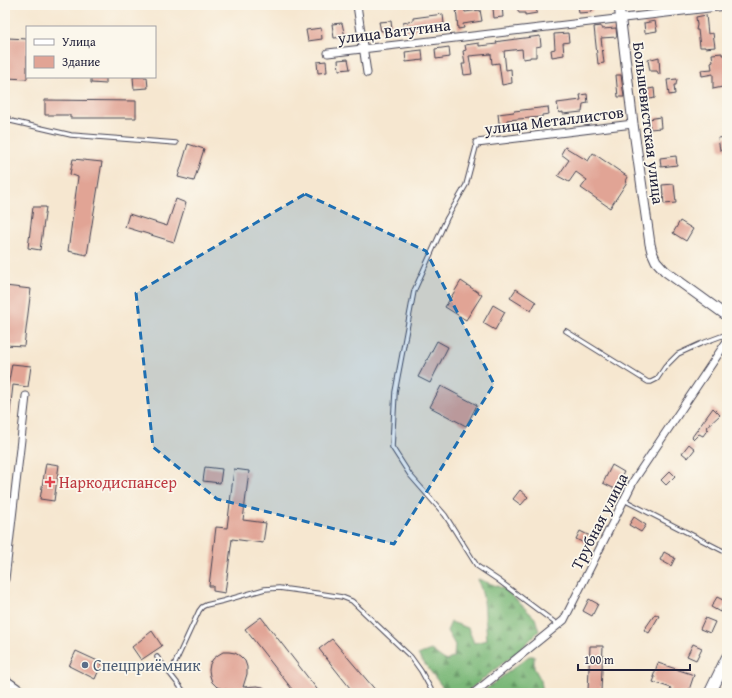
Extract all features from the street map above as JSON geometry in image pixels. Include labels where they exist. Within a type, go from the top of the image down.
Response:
[{"type":"main road","points":[[710,693],[727,658]]},
{"type":"main road","points":[[5,680],[22,693]]},
{"type":"street","points":[[357,5],[367,73]]},
{"type":"street","name":"Большевистская улица","points":[[619,5],[652,252],[656,261],[665,271],[727,316]]},
{"type":"street","points":[[726,6],[727,15]]},
{"type":"street","name":"улица Ватутина","points":[[328,53],[726,6]]},
{"type":"street","name":"улица Металлистов","points":[[477,143],[634,124]]},
{"type":"street","name":"Трубная улица","points":[[474,693],[564,620],[634,480],[727,341]]},
{"type":"street","points":[[5,579],[26,396]]},
{"type":"lane","points":[[5,115],[12,121],[71,135],[176,143]]},
{"type":"lane","points":[[477,143],[466,185],[447,218],[414,291],[395,392],[392,447],[410,475],[445,515],[476,566],[498,580],[558,625]]},
{"type":"lane","points":[[566,331],[648,382],[652,382],[657,379],[665,367],[678,354],[727,334]]},
{"type":"lane","points":[[624,500],[727,553]]},
{"type":"lane","points":[[5,521],[11,530]]},
{"type":"lane","points":[[170,674],[202,607],[265,589],[280,588],[342,596],[352,601],[411,657],[421,671],[433,693]]},
{"type":"lane","points":[[157,657],[185,693]]},
{"type":"highlighted area","points":[[305,194],[426,251],[494,384],[394,544],[217,499],[153,447],[136,293]]},
{"type":"green space","points":[[478,579],[505,589],[535,618],[539,631],[521,649],[465,693],[447,693],[418,655],[431,650],[446,661],[454,657],[455,645],[447,631],[451,622],[468,628],[474,643],[487,640],[484,600]]},
{"type":"green space","points":[[529,656],[534,656],[534,668],[541,680],[543,693],[481,693]]},
{"type":"building","points":[[516,5],[536,5],[537,13],[525,15],[525,13],[519,13]]},
{"type":"building","points":[[578,5],[592,5],[592,12],[579,13]]},
{"type":"building","points":[[502,6],[503,17],[494,18],[493,8]]},
{"type":"building","points":[[464,7],[465,12],[480,10],[482,21],[463,24],[464,28],[458,29],[456,8]]},
{"type":"building","points":[[443,14],[444,24],[422,27],[422,29],[404,32],[403,23],[413,21],[413,18]]},
{"type":"building","points":[[706,15],[708,34],[713,33],[715,47],[700,47],[698,30],[696,30],[696,17]]},
{"type":"building","points":[[391,21],[392,30],[381,31],[379,22]]},
{"type":"building","points":[[655,21],[657,31],[645,33],[644,23]]},
{"type":"building","points":[[342,23],[345,37],[334,38],[332,24]]},
{"type":"building","points":[[600,26],[602,29],[616,28],[617,37],[601,38],[604,63],[598,64],[594,27]]},
{"type":"building","points":[[321,28],[322,39],[308,41],[306,30]]},
{"type":"building","points":[[568,33],[569,42],[563,43],[564,55],[552,57],[551,50],[555,49],[554,34]]},
{"type":"building","points":[[540,36],[541,46],[536,47],[536,57],[523,59],[522,49],[504,51],[506,70],[511,69],[512,83],[502,85],[499,63],[492,64],[491,54],[469,56],[472,74],[464,75],[462,64],[465,64],[463,51],[466,50],[465,45],[479,43],[479,46],[497,44],[496,42]]},
{"type":"building","points":[[8,38],[26,39],[27,79],[6,78]]},
{"type":"building","points":[[449,47],[450,57],[436,59],[435,49]]},
{"type":"building","points":[[422,50],[423,60],[406,62],[405,52]]},
{"type":"building","points":[[722,53],[722,55],[727,55],[727,86],[713,89],[713,74],[702,76],[701,70],[712,69],[712,54]]},
{"type":"building","points":[[659,57],[659,75],[657,71],[650,71],[648,60]]},
{"type":"building","points":[[348,59],[350,69],[339,70],[338,60]]},
{"type":"building","points":[[326,61],[327,72],[318,73],[317,62]]},
{"type":"building","points":[[616,75],[621,75],[624,97],[618,97]]},
{"type":"building","points":[[91,78],[106,78],[106,84],[91,83]]},
{"type":"building","points":[[133,78],[147,78],[148,88],[134,89]]},
{"type":"building","points":[[677,79],[676,85],[674,85],[675,94],[669,95],[667,80]]},
{"type":"building","points":[[654,88],[655,98],[645,100],[643,90]]},
{"type":"building","points":[[587,94],[588,103],[583,104],[582,112],[559,113],[557,103],[581,100],[580,95]]},
{"type":"building","points":[[45,100],[136,101],[136,118],[70,118],[70,115],[45,115]]},
{"type":"building","points":[[548,107],[549,114],[542,115],[542,117],[507,120],[507,127],[500,127],[501,123],[499,123],[498,114]]},
{"type":"building","points":[[660,117],[661,128],[650,129],[649,119]]},
{"type":"building","points":[[727,137],[727,149],[720,150],[718,138]]},
{"type":"building","points":[[188,144],[204,149],[194,181],[178,177]]},
{"type":"building","points":[[565,147],[588,161],[593,153],[628,177],[627,182],[610,208],[581,188],[587,180],[576,172],[569,182],[558,176],[569,160],[561,154]]},
{"type":"building","points":[[676,156],[677,165],[661,167],[660,158]]},
{"type":"building","points":[[73,159],[102,162],[87,255],[68,251],[78,177],[70,174]]},
{"type":"building","points":[[674,184],[676,203],[664,204],[662,185]]},
{"type":"building","points":[[176,199],[186,203],[174,242],[125,227],[129,214],[167,226]]},
{"type":"building","points":[[33,207],[46,207],[40,250],[28,248]]},
{"type":"building","points":[[680,221],[693,229],[686,241],[673,233]]},
{"type":"building","points":[[461,281],[482,295],[466,320],[445,307]]},
{"type":"building","points":[[5,286],[31,289],[24,346],[5,345]]},
{"type":"building","points":[[516,289],[536,302],[531,311],[510,298]]},
{"type":"building","points":[[493,305],[505,312],[495,330],[483,323]]},
{"type":"building","points":[[437,341],[448,347],[430,383],[418,377]]},
{"type":"building","points":[[12,364],[31,366],[28,387],[13,385],[9,421],[5,421],[5,390],[7,391]]},
{"type":"building","points":[[441,386],[477,405],[466,426],[430,407]]},
{"type":"building","points":[[713,408],[720,415],[706,428],[708,429],[703,436],[699,434],[694,439],[692,437]]},
{"type":"building","points":[[689,444],[695,449],[688,458],[682,453]]},
{"type":"building","name":"Наркодиспансер","points":[[46,463],[59,465],[54,501],[40,499]]},
{"type":"building","points":[[612,465],[624,472],[615,489],[603,483]]},
{"type":"building","points":[[205,467],[222,469],[220,483],[203,481]]},
{"type":"building","points":[[234,469],[249,471],[243,520],[266,523],[263,543],[232,539],[225,593],[213,591],[213,586],[209,586],[216,527],[227,528]]},
{"type":"building","points":[[670,471],[675,476],[666,485],[661,480]]},
{"type":"building","points":[[520,490],[528,497],[521,505],[513,499]]},
{"type":"building","points":[[634,517],[646,525],[641,532],[629,525]]},
{"type":"building","points":[[580,531],[592,537],[588,545],[576,539]]},
{"type":"building","points":[[664,552],[675,558],[671,566],[660,560]]},
{"type":"building","points":[[717,597],[727,602],[720,612],[711,607]]},
{"type":"building","points":[[589,599],[598,604],[592,616],[583,611]]},
{"type":"building","points":[[655,614],[659,616],[649,633],[644,630]]},
{"type":"building","points":[[261,617],[320,693],[295,693],[245,629]]},
{"type":"building","points":[[705,618],[715,622],[710,633],[700,629]]},
{"type":"building","points":[[152,631],[162,646],[141,660],[132,647]]},
{"type":"building","points":[[332,639],[378,693],[354,693],[319,649]]},
{"type":"building","points":[[693,644],[702,648],[696,660],[687,656]]},
{"type":"building","points":[[590,646],[603,646],[601,692],[588,691]]},
{"type":"building","name":"Спецприёмник","points":[[76,651],[102,663],[95,679],[69,666]]},
{"type":"building","points":[[223,652],[235,653],[245,661],[247,674],[243,687],[263,687],[271,693],[240,693],[241,691],[217,687],[212,682],[210,676],[210,664],[213,659]]},
{"type":"building","points":[[658,663],[694,675],[688,693],[669,693],[671,688],[653,682],[655,677],[653,677]]},
{"type":"tram line","points":[[724,693],[727,686]]},
{"type":"place","name":"Наркодиспансер","points":[[50,482]]},
{"type":"place","name":"Спецприёмник","points":[[85,665]]}]
